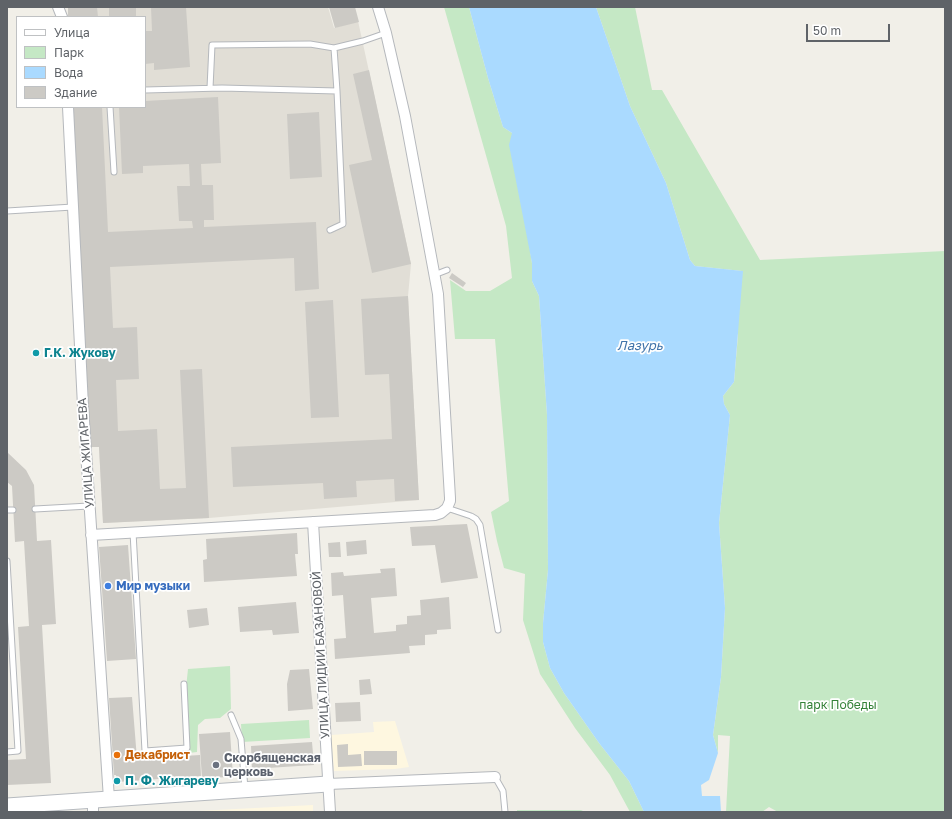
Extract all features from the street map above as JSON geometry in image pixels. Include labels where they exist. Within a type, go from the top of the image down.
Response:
[{"type":"street","points":[[91,535],[435,515],[441,514],[447,508],[450,498],[438,294],[405,116],[386,33],[378,7]]},
{"type":"street","name":"УЛИЦА ЖИГАРЕВА","points":[[68,108],[83,406],[109,799]]},
{"type":"street","name":"УЛИЦА ЛИДИИ БАЗАНОВОЙ","points":[[313,522],[330,812]]},
{"type":"street","points":[[7,806],[93,806],[109,799],[328,784],[495,777]]},
{"type":"lane","points":[[210,88],[212,45],[310,44],[334,48],[363,41],[386,33]]},
{"type":"lane","points":[[330,230],[343,224],[334,48]]},
{"type":"lane","points":[[146,90],[210,88],[337,91]]},
{"type":"lane","points":[[110,108],[114,172]]},
{"type":"lane","points":[[7,211],[72,207]]},
{"type":"lane","points":[[434,275],[447,270]]},
{"type":"lane","points":[[35,509],[89,506]]},
{"type":"lane","points":[[447,508],[471,516],[476,519],[480,525],[498,630]]},
{"type":"lane","points":[[7,510],[13,510]]},
{"type":"lane","points":[[133,532],[145,751],[187,748],[184,684]]},
{"type":"lane","points":[[7,561],[10,653],[18,751],[7,752]]},
{"type":"lane","points":[[231,715],[241,739],[245,790]]},
{"type":"lane","points":[[495,777],[503,791],[505,812]]},
{"type":"shaded area","points":[[68,7],[328,7],[334,28],[358,21],[411,264],[408,296],[419,500],[209,518],[103,523],[99,447],[90,447],[73,108],[146,108],[146,16],[68,16]]},
{"type":"shaded area","points":[[395,721],[409,767],[395,769],[334,771],[331,735],[374,732],[373,722]]},
{"type":"shaded area","points":[[313,805],[313,812],[178,812]]},
{"type":"green space","points":[[444,7],[469,7],[503,127],[512,133],[532,263],[532,281],[539,296],[547,415],[548,570],[543,623],[543,642],[550,668],[564,693],[599,743],[629,781],[644,812],[630,812],[610,775],[575,728],[540,674],[523,620],[525,574],[504,568],[497,541],[491,512],[509,501],[495,339],[455,339],[450,280],[466,291],[490,291],[512,278],[506,226]]},
{"type":"green space","name":"парк Победы","points":[[596,7],[635,7],[652,90],[662,90],[760,260],[945,251],[945,812],[778,812],[769,807],[762,812],[726,812],[730,736],[718,735],[718,753],[713,735],[721,677],[725,608],[719,523],[730,415],[724,404],[723,396],[734,382],[738,335],[735,327],[742,271],[695,266],[690,260],[666,183],[630,106]]},
{"type":"green space","points":[[230,666],[231,709],[220,718],[205,719],[198,725],[197,752],[189,753],[186,688],[188,669]]},
{"type":"green space","points":[[309,720],[310,738],[242,742],[241,724]]},
{"type":"green space","points":[[517,810],[581,810],[585,812],[517,812]]},
{"type":"water","name":"Лазурь","points":[[469,7],[596,7],[630,106],[666,183],[690,260],[695,266],[743,271],[734,382],[723,396],[724,404],[730,415],[719,523],[725,608],[721,677],[713,735],[718,753],[709,780],[701,785],[702,796],[720,796],[721,812],[644,812],[629,781],[599,743],[564,693],[550,668],[543,642],[543,623],[548,570],[547,415],[539,296],[532,281],[532,263],[509,145],[512,133],[503,127]]},
{"type":"building","points":[[68,7],[97,7],[98,16],[68,16]]},
{"type":"building","points":[[109,7],[136,7],[136,16],[109,16]]},
{"type":"building","points":[[151,7],[186,7],[190,67],[154,70],[154,63],[146,64],[146,31],[152,31]]},
{"type":"building","points":[[329,7],[355,7],[359,22],[335,28]]},
{"type":"building","points":[[369,70],[411,264],[372,273],[349,165],[372,160],[353,74]]},
{"type":"building","points":[[218,97],[221,163],[201,164],[202,185],[213,185],[214,220],[204,220],[204,227],[316,222],[319,289],[295,291],[294,258],[110,267],[113,328],[137,327],[139,379],[116,380],[118,431],[157,429],[160,489],[186,488],[180,370],[202,369],[209,518],[103,523],[99,447],[90,447],[73,108],[102,108],[108,232],[193,228],[192,221],[179,221],[177,186],[190,186],[189,164],[143,166],[143,173],[122,174],[119,108],[146,108],[146,101]]},
{"type":"building","points":[[319,112],[322,177],[290,179],[287,114]]},
{"type":"building","points":[[452,273],[466,283],[463,287],[449,278]]},
{"type":"building","points":[[408,296],[419,500],[395,501],[394,479],[356,481],[357,497],[324,499],[323,483],[233,487],[231,447],[392,439],[389,374],[365,375],[361,299]]},
{"type":"building","points":[[333,300],[339,417],[311,418],[305,302]]},
{"type":"building","points":[[7,452],[26,470],[34,485],[37,541],[51,540],[56,624],[42,625],[51,783],[7,785],[7,760],[26,759],[18,627],[29,626],[24,541],[15,542],[12,486],[7,482]]},
{"type":"building","points":[[467,524],[478,578],[441,583],[435,545],[412,546],[410,527]]},
{"type":"building","points":[[297,533],[298,554],[295,554],[297,576],[204,582],[203,560],[207,559],[206,539]]},
{"type":"building","points":[[366,540],[367,554],[347,556],[346,542]]},
{"type":"building","points":[[340,542],[341,557],[329,557],[328,543]]},
{"type":"building","points":[[128,545],[136,659],[107,661],[99,547]]},
{"type":"building","points":[[395,568],[397,596],[371,598],[374,633],[396,631],[396,625],[407,624],[407,616],[421,615],[420,600],[449,597],[451,629],[437,630],[437,634],[425,635],[425,645],[409,646],[410,653],[335,659],[334,639],[346,638],[343,595],[332,596],[331,573],[343,572],[344,576],[381,573],[380,569]]},
{"type":"building","points":[[296,602],[299,633],[273,635],[272,630],[240,632],[238,607]]},
{"type":"building","points":[[207,608],[209,625],[189,628],[187,610]]},
{"type":"building","points":[[309,669],[313,709],[288,711],[287,684],[290,670]]},
{"type":"building","points":[[370,679],[372,694],[360,695],[359,680]]},
{"type":"building","points":[[132,697],[137,759],[200,755],[201,776],[117,782],[116,775],[114,775],[109,698]]},
{"type":"building","points":[[360,702],[361,721],[336,722],[335,703]]},
{"type":"building","points":[[230,732],[233,777],[202,778],[199,734]]},
{"type":"building","points":[[312,742],[314,765],[252,769],[251,746]]},
{"type":"building","points":[[348,744],[348,755],[361,754],[362,766],[338,767],[337,745]]},
{"type":"building","points":[[364,751],[397,751],[397,765],[364,765]]},
{"type":"place","name":"Г.К. Жукову","points":[[36,353]]},
{"type":"place","name":"Мир музыки","points":[[108,586]]},
{"type":"place","name":"Декабрист","points":[[117,755]]},
{"type":"place","name":"Скорбященская церковь","points":[[216,765]]},
{"type":"place","name":"П. Ф. Жигареву","points":[[117,781]]}]
